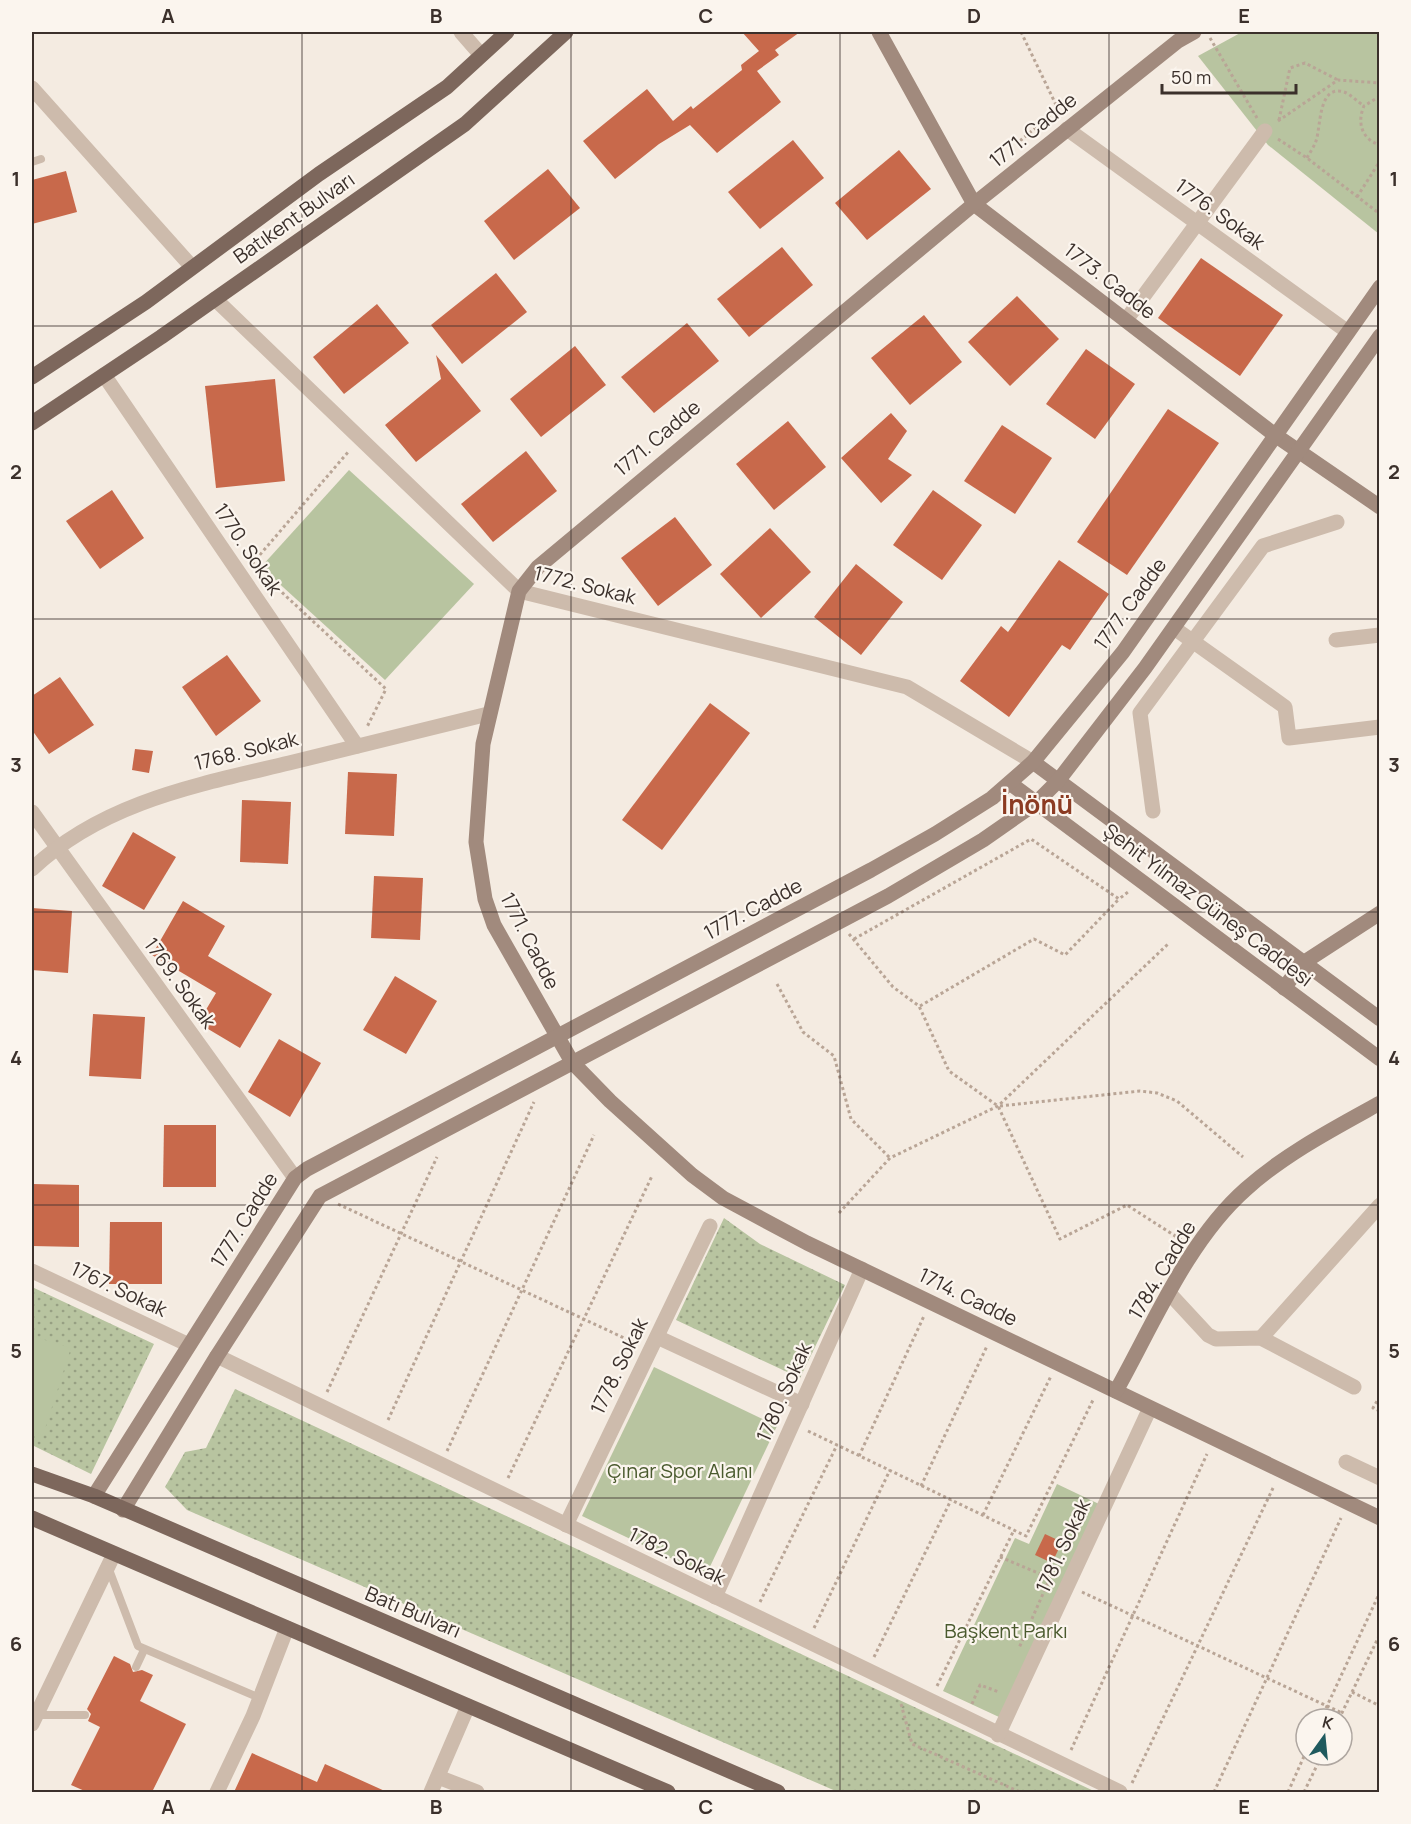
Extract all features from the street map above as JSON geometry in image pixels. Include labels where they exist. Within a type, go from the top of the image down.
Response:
[{"type":"main road","name":"Batıkent Bulvarı","points":[[32,377],[146,302],[319,174],[447,87],[507,32]]},
{"type":"main road","name":"Batıkent Bulvarı","points":[[32,423],[215,299],[465,124],[566,32]]},
{"type":"main road","name":"1773. Cadde","points":[[879,32],[974,204],[1275,435],[1380,507]]},
{"type":"main road","name":"1771. Cadde","points":[[572,1062],[494,925],[484,899],[476,842],[480,774],[488,714],[519,591],[561,546],[974,204],[1178,40],[1194,32]]},
{"type":"main road","name":"1777. Cadde","points":[[94,1496],[295,1178],[319,1161],[871,870],[935,834],[1011,784],[1033,762],[1123,652],[1380,287]]},
{"type":"main road","points":[[123,1510],[217,1356],[320,1196],[839,922],[983,840],[1036,803],[1058,781],[1174,628],[1380,336]]},
{"type":"main road","name":"Şehit Yılmaz Güneş Caddesi","points":[[1033,762],[1380,1019]]},
{"type":"main road","name":"Şehit Yılmaz Güneş Caddesi","points":[[1011,784],[1380,1059]]},
{"type":"main road","points":[[1284,988],[1303,963],[1380,913]]},
{"type":"main road","name":"1714. Cadde","points":[[572,1062],[664,1152],[723,1198],[761,1220],[1380,1518]]},
{"type":"main road","name":"1784. Cadde","points":[[1116,1391],[1195,1249],[1227,1209],[1268,1170],[1380,1103]]},
{"type":"main road","name":"Batı Bulvarı","points":[[32,1474],[94,1496],[777,1792]]},
{"type":"main road","points":[[32,1518],[111,1560],[287,1628],[668,1792]]},
{"type":"street","points":[[461,32],[481,55]]},
{"type":"street","points":[[32,88],[192,267]]},
{"type":"street","name":"1776. Sokak","points":[[1067,129],[1348,332]]},
{"type":"street","points":[[1126,320],[1265,131]]},
{"type":"street","name":"1772. Sokak","points":[[215,299],[519,591],[908,687],[1033,762]]},
{"type":"street","name":"1770. Sokak","points":[[104,375],[247,570],[357,746]]},
{"type":"street","points":[[1154,811],[1140,713],[1263,546],[1337,522]]},
{"type":"street","points":[[1174,628],[1285,706],[1290,738],[1380,727]]},
{"type":"street","points":[[1336,640],[1380,635]]},
{"type":"street","name":"1768. Sokak","points":[[32,869],[56,846],[124,809],[168,792],[488,714]]},
{"type":"street","name":"1769. Sokak","points":[[32,812],[295,1178]]},
{"type":"street","points":[[1261,1338],[1380,1205]]},
{"type":"street","name":"1778. Sokak","points":[[566,1525],[710,1226]]},
{"type":"street","name":"1780. Sokak","points":[[715,1597],[862,1269]]},
{"type":"street","name":"1767. Sokak","points":[[32,1271],[189,1345]]},
{"type":"street","points":[[1170,1294],[1208,1335],[1216,1339],[1261,1338],[1354,1387]]},
{"type":"street","points":[[653,1343],[802,1404]]},
{"type":"street","name":"1782. Sokak","points":[[217,1356],[1064,1767],[1120,1792]]},
{"type":"street","name":"1781. Sokak","points":[[998,1735],[1150,1408]]},
{"type":"street","points":[[1346,1462],[1380,1478]]},
{"type":"street","points":[[34,1720],[111,1560]]},
{"type":"street","points":[[217,1792],[260,1698],[287,1628]]},
{"type":"street","points":[[431,1792],[468,1706]]},
{"type":"street","points":[[438,1777],[477,1792]]},
{"type":"lane","points":[[111,1560],[134,1637],[144,1650],[260,1698]]},
{"type":"lane","points":[[136,1667],[144,1650]]},
{"type":"lane","points":[[34,1720],[85,1715]]},
{"type":"path","points":[[1021,32],[1058,109],[1021,140],[1032,157]]},
{"type":"path","points":[[1206,32],[1265,131],[1307,158],[1380,214]]},
{"type":"path","points":[[1279,120],[1290,68],[1305,63],[1338,80],[1380,83]]},
{"type":"path","points":[[1265,131],[1338,80]]},
{"type":"path","points":[[1307,158],[1316,140],[1326,97],[1335,92],[1343,92],[1364,106]]},
{"type":"path","points":[[1380,96],[1364,106],[1360,122],[1367,138],[1380,145]]},
{"type":"path","points":[[1357,197],[1380,161]]},
{"type":"path","points":[[357,746],[386,689],[247,570],[360,438]]},
{"type":"path","points":[[854,939],[1031,839],[1119,899]]},
{"type":"path","points":[[920,1006],[1034,939],[1065,955],[1119,899],[1141,881]]},
{"type":"path","points":[[839,922],[893,987],[920,1006],[949,1071],[998,1106],[1060,1239],[1127,1206],[1195,1249]]},
{"type":"path","points":[[839,1213],[890,1158],[998,1106],[1168,944]]},
{"type":"path","points":[[777,984],[803,1032],[834,1056],[851,1119],[890,1158]]},
{"type":"path","points":[[381,1435],[546,1076]]},
{"type":"path","points":[[998,1106],[1140,1091],[1157,1094],[1177,1101],[1243,1157]]},
{"type":"path","points":[[441,1465],[594,1135]]},
{"type":"path","points":[[321,1406],[437,1157]]},
{"type":"path","points":[[501,1493],[652,1176]]},
{"type":"path","points":[[320,1196],[584,1319],[653,1343]]},
{"type":"path","points":[[859,1456],[931,1302]]},
{"type":"path","points":[[921,1486],[993,1333]]},
{"type":"path","points":[[983,1515],[1057,1363]]},
{"type":"path","points":[[793,1424],[1026,1536],[1101,1384]]},
{"type":"path","points":[[1380,1396],[1374,1408],[1380,1411]]},
{"type":"path","points":[[1064,1767],[1214,1438]]},
{"type":"path","points":[[753,1616],[837,1445]]},
{"type":"path","points":[[807,1642],[890,1470]]},
{"type":"path","points":[[1128,1792],[1281,1470]]},
{"type":"path","points":[[867,1671],[951,1500]]},
{"type":"path","points":[[1214,1792],[1348,1503]]},
{"type":"path","points":[[929,1701],[1014,1530]]},
{"type":"path","points":[[1000,1557],[1050,1578],[1017,1651]]},
{"type":"path","points":[[1068,1586],[1327,1706],[1380,1592]]},
{"type":"path","points":[[1345,1707],[1380,1634]]},
{"type":"path","points":[[966,1719],[980,1685],[998,1693],[1003,1683]]},
{"type":"path","points":[[896,1685],[912,1744],[1020,1792]]},
{"type":"path","points":[[1352,1692],[1380,1706]]},
{"type":"path","points":[[1288,1792],[1299,1767]]},
{"type":"path","points":[[1304,1792],[1316,1767]]},
{"type":"green space","points":[[1242,32],[1379,32],[1379,234],[1268,145],[1198,56]]},
{"type":"green space","points":[[349,470],[474,584],[385,680],[261,567]]},
{"type":"green space","points":[[724,1218],[760,1244],[845,1285],[800,1378],[676,1320]]},
{"type":"green space","points":[[32,1287],[154,1344],[91,1474],[32,1445]]},
{"type":"green space","points":[[32,1336],[71,1348],[43,1435],[32,1431]]},
{"type":"green space","name":"Çınar Spor Alanı","points":[[654,1367],[777,1426],[706,1575],[582,1516]]},
{"type":"green space","points":[[235,1389],[1096,1792],[838,1792],[187,1510],[165,1487],[185,1452],[206,1448]]},
{"type":"green space","name":"Başkent Parkı","points":[[1057,1484],[1099,1504],[999,1717],[943,1691],[1015,1538],[1029,1544]]},
{"type":"building","points":[[742,32],[800,32],[775,50],[779,55],[757,71],[781,102],[717,153],[690,125],[659,144],[615,179],[583,141],[647,89],[673,121],[691,106],[693,109],[742,70],[741,65],[759,51]]},
{"type":"building","points":[[793,140],[824,178],[760,229],[728,192]]},
{"type":"building","points":[[899,150],[931,189],[867,240],[835,203]]},
{"type":"building","points":[[548,169],[580,208],[514,260],[484,221]]},
{"type":"building","points":[[66,171],[77,212],[32,224],[32,180]]},
{"type":"building","points":[[782,247],[813,285],[749,337],[717,299]]},
{"type":"building","points":[[1201,258],[1283,315],[1240,376],[1158,318]]},
{"type":"building","points":[[496,273],[527,312],[462,364],[431,325]]},
{"type":"building","points":[[1017,296],[1059,339],[1010,386],[968,342]]},
{"type":"building","points":[[377,304],[409,343],[344,394],[313,357]]},
{"type":"building","points":[[924,315],[962,362],[910,405],[871,358]]},
{"type":"building","points":[[687,323],[719,361],[654,413],[621,377]]},
{"type":"building","points":[[575,346],[606,385],[541,437],[510,399]]},
{"type":"building","points":[[1086,349],[1135,384],[1095,439],[1046,404]]},
{"type":"building","points":[[436,355],[481,411],[416,462],[385,425],[441,379]]},
{"type":"building","points":[[275,379],[285,481],[216,488],[205,386]]},
{"type":"building","points":[[1168,409],[1219,443],[1127,575],[1077,542]]},
{"type":"building","points":[[891,413],[907,431],[888,459],[912,475],[881,503],[841,458]]},
{"type":"building","points":[[788,421],[826,467],[774,510],[736,464]]},
{"type":"building","points":[[1002,425],[1052,458],[1015,514],[964,481]]},
{"type":"building","points":[[526,451],[557,491],[493,542],[461,504]]},
{"type":"building","points":[[112,490],[144,538],[100,569],[66,521]]},
{"type":"building","points":[[933,490],[982,525],[942,580],[893,545]]},
{"type":"building","points":[[675,517],[712,565],[658,606],[621,558]]},
{"type":"building","points":[[770,528],[811,572],[761,618],[720,574]]},
{"type":"building","points":[[1059,560],[1109,594],[1070,650],[1062,645],[1009,717],[960,681],[1001,626],[1008,632]]},
{"type":"building","points":[[856,564],[903,602],[861,655],[814,617]]},
{"type":"building","points":[[227,655],[261,701],[216,736],[182,687]]},
{"type":"building","points":[[60,677],[94,725],[49,754],[32,730],[32,696]]},
{"type":"building","points":[[710,703],[750,733],[662,850],[622,820]]},
{"type":"building","points":[[135,749],[153,751],[149,773],[132,770]]},
{"type":"building","points":[[348,772],[397,774],[394,836],[345,834]]},
{"type":"building","points":[[242,800],[291,802],[288,864],[240,862]]},
{"type":"building","points":[[133,832],[176,857],[144,910],[102,886]]},
{"type":"building","points":[[374,876],[423,878],[420,940],[371,938]]},
{"type":"building","points":[[183,901],[225,926],[208,956],[272,994],[240,1048],[198,1023],[216,993],[152,955]]},
{"type":"building","points":[[32,908],[72,911],[68,973],[32,970]]},
{"type":"building","points":[[395,976],[437,1001],[406,1054],[363,1030]]},
{"type":"building","points":[[93,1014],[145,1017],[141,1079],[89,1076]]},
{"type":"building","points":[[279,1039],[321,1063],[290,1117],[248,1092]]},
{"type":"building","points":[[164,1125],[216,1125],[216,1187],[163,1187]]},
{"type":"building","points":[[32,1184],[79,1185],[79,1247],[32,1246]]},
{"type":"building","points":[[110,1222],[162,1222],[162,1284],[109,1284]]},
{"type":"building","points":[[1045,1534],[1062,1542],[1052,1563],[1035,1555]]},
{"type":"building","points":[[114,1656],[130,1664],[133,1672],[142,1670],[153,1675],[140,1701],[186,1724],[152,1792],[87,1792],[71,1785],[100,1727],[88,1721],[91,1714],[87,1709]]},
{"type":"building","points":[[252,1753],[317,1782],[325,1764],[387,1792],[234,1792]]},
{"type":"district","name":"İnönü","points":[[1037,805]]}]
